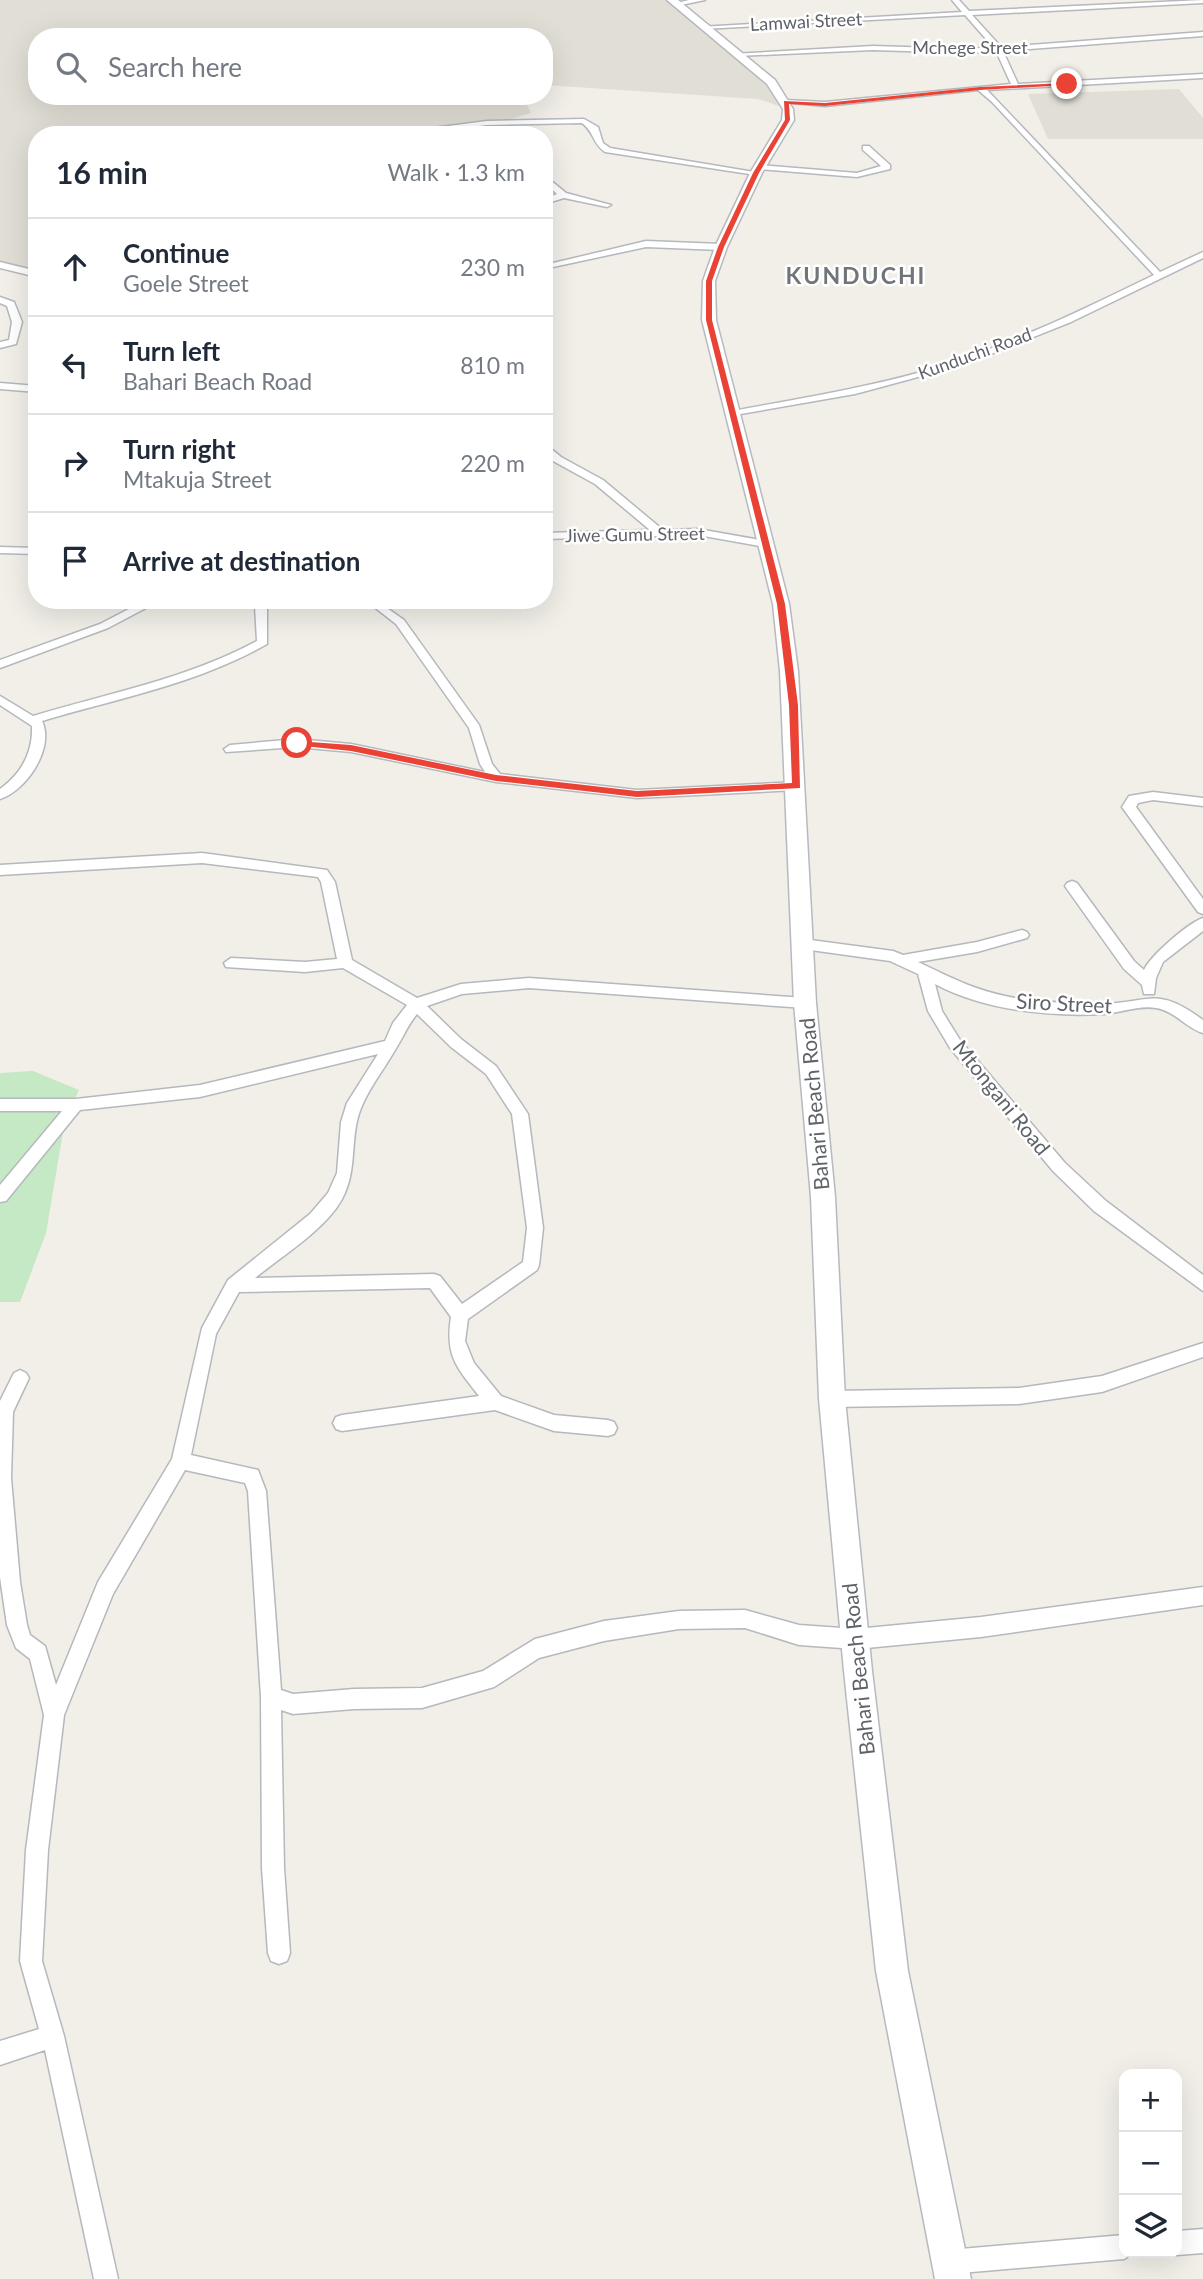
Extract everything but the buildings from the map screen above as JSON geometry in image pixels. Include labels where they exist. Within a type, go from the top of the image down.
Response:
[{"type":"street","points":[[674,2],[702,0]]},
{"type":"street","points":[[955,0],[999,48],[1015,86]]},
{"type":"street","points":[[1021,0],[1030,9]]},
{"type":"street","name":"Lamwai Street","points":[[703,27],[1203,1]]},
{"type":"street","points":[[674,2],[771,82],[786,102],[825,104],[980,88],[1203,76]]},
{"type":"street","points":[[902,7],[908,15]]},
{"type":"street","name":"Mchege Street","points":[[737,54],[873,48],[969,51],[1203,34]]},
{"type":"street","points":[[980,88],[1013,119],[1159,276]]},
{"type":"street","name":"Bahari Beach Road","points":[[786,102],[788,120],[758,170],[721,247],[709,281],[707,298],[709,320],[782,617],[793,705],[805,1003],[823,1197],[832,1399],[856,1639],[892,1971],[951,2270]]},
{"type":"street","points":[[542,126],[551,119]]},
{"type":"street","points":[[478,126],[551,119],[588,123],[595,129],[599,145],[608,150],[758,170],[857,175],[887,167],[866,148]]},
{"type":"street","points":[[553,185],[564,195],[607,205]]},
{"type":"street","points":[[553,199],[564,195]]},
{"type":"street","points":[[553,264],[635,246],[721,247]]},
{"type":"street","name":"Kunduchi Road","points":[[733,414],[852,392],[928,373],[1059,324],[1203,255]]},
{"type":"street","points":[[0,265],[28,272]]},
{"type":"street","points":[[0,300],[11,304],[17,323],[13,342],[0,345]]},
{"type":"street","points":[[0,386],[28,388]]},
{"type":"street","points":[[553,455],[598,482],[659,532]]},
{"type":"street","name":"Jiwe Gumu Street","points":[[553,536],[698,532],[766,544]]},
{"type":"street","points":[[0,550],[28,551]]},
{"type":"street","points":[[0,664],[104,626],[137,609]]},
{"type":"street","points":[[32,720],[172,680],[240,656],[263,642],[261,609]]},
{"type":"street","points":[[383,609],[400,622],[475,728],[488,767],[496,778]]},
{"type":"street","points":[[0,700],[38,724],[39,730],[33,758],[25,774],[0,795]]},
{"type":"street","points":[[230,749],[289,743],[351,748],[496,778],[637,794],[797,786]]},
{"type":"street","points":[[1203,802],[1146,796],[1134,799],[1129,807],[1203,909]]},
{"type":"street","points":[[0,870],[202,858],[322,873],[328,881],[345,963]]},
{"type":"street","points":[[1072,886],[1129,965],[1147,982]]},
{"type":"street","points":[[1151,1002],[1147,982],[1154,963],[1168,948],[1202,926]]},
{"type":"street","points":[[803,944],[905,959],[977,947],[1022,935]]},
{"type":"street","points":[[905,959],[924,971]]},
{"type":"street","points":[[231,963],[305,967],[345,963],[416,1004],[456,1043],[491,1070],[520,1114],[535,1228],[531,1265],[460,1315],[456,1341],[467,1368],[495,1402]]},
{"type":"street","name":"Siro Street","points":[[924,971],[963,993],[986,999],[1098,1009],[1151,1002],[1185,1014],[1203,1028]]},
{"type":"street","name":"Mtongani Road","points":[[924,971],[935,1011],[955,1044],[1059,1167],[1100,1206],[1203,1284]]},
{"type":"street","points":[[106,2279],[53,2036],[31,1961],[37,1850],[54,1715],[105,1589],[181,1461],[208,1332],[234,1285],[316,1219],[335,1197],[345,1173],[349,1122],[355,1103],[391,1045],[398,1027],[416,1004],[461,989],[529,983],[805,1003]]},
{"type":"street","points":[[0,1105],[76,1105],[200,1091],[391,1045]]},
{"type":"street","points":[[0,1196],[76,1105]]},
{"type":"street","points":[[234,1285],[434,1281],[460,1315]]},
{"type":"street","points":[[832,1399],[1019,1396],[1102,1384],[1203,1350]]},
{"type":"street","points":[[20,1378],[4,1412],[2,1478],[10,1582],[17,1625],[23,1641],[38,1653],[54,1715]]},
{"type":"street","points":[[342,1423],[495,1402],[554,1423],[607,1428]]},
{"type":"street","points":[[181,1461],[238,1471],[251,1476],[257,1491],[271,1697],[273,1868],[279,1953]]},
{"type":"street","points":[[271,1697],[293,1704],[354,1699],[422,1698],[487,1679],[535,1649],[604,1631],[678,1620],[745,1619],[799,1635],[856,1639],[981,1627],[1203,1596]]},
{"type":"street","points":[[0,2053],[53,2036]]},
{"type":"street","points":[[1182,2243],[1203,2241]]},
{"type":"street","points":[[951,2270],[1119,2249]]},
{"type":"shaded area","points":[[0,0],[672,0],[771,82],[788,109],[758,99],[553,86],[553,28],[28,28],[28,105],[527,105],[531,113],[478,126],[28,126],[28,272],[0,266]]},
{"type":"shaded area","points":[[1179,89],[1203,118],[1203,139],[1048,139],[1028,94]]},
{"type":"green space","points":[[33,1071],[79,1090],[65,1120],[46,1233],[20,1302],[0,1302],[0,1073]]},
{"type":"district","name":"KUNDUCHI","points":[[856,276]]},
{"type":"route","points":[[297,743],[351,748],[496,778],[569,789],[637,794],[797,786],[793,705],[781,604],[709,320],[709,281],[721,247],[756,173],[788,120],[786,102],[857,102],[980,88],[1067,84]]}]
